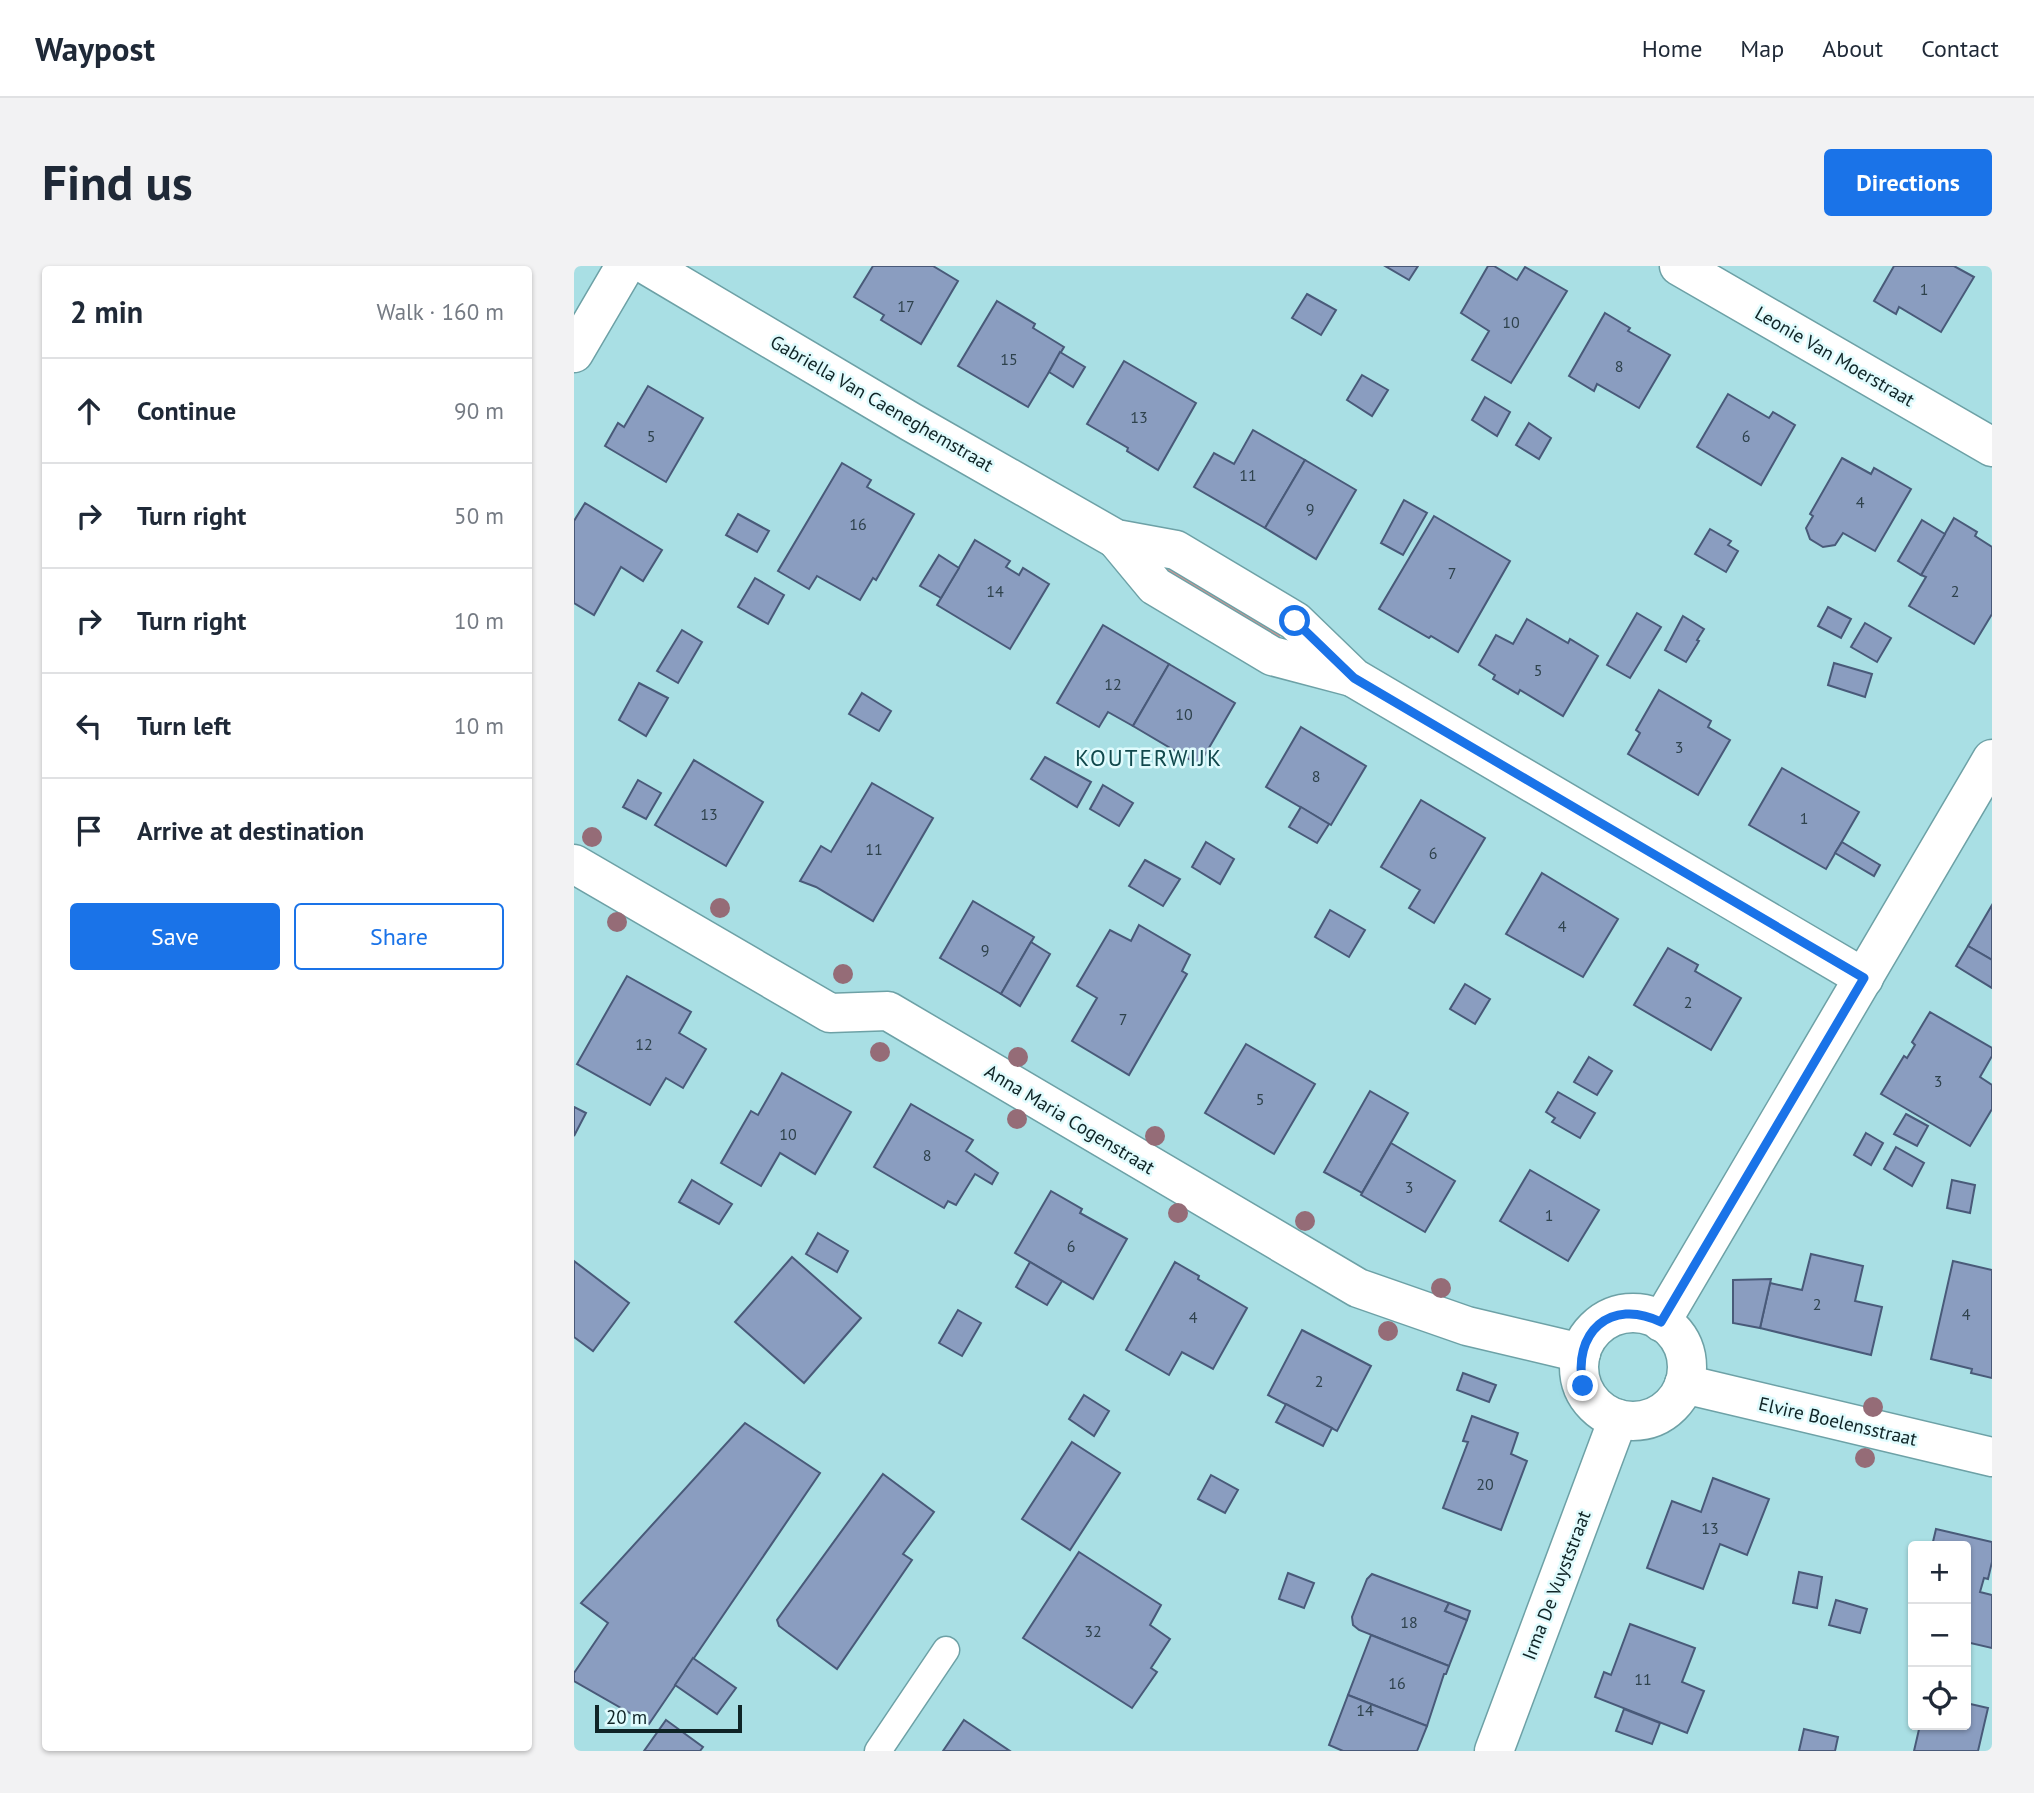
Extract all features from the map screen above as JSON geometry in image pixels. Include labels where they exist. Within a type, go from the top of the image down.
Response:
[{"type":"street","points":[[574,353],[625,266]]},
{"type":"street","name":"Gabriella Van Caeneghemstraat","points":[[648,266],[899,415],[1116,539],[1176,551],[1295,621],[1354,678],[1864,978]]},
{"type":"street","name":"Leonie Van Moerstraat","points":[[1679,266],[1992,447]]},
{"type":"street","points":[[1661,1322],[1992,759]]},
{"type":"street","name":"Anna Maria Cogenstraat","points":[[574,864],[830,1013],[888,1011],[1358,1288],[1467,1326],[1581,1353]]},
{"type":"street","points":[[1644,1314],[1673,1329],[1683,1346],[1687,1360],[1682,1392],[1669,1408],[1654,1417],[1636,1421],[1618,1419],[1596,1406],[1588,1396],[1579,1369],[1581,1353],[1591,1333],[1610,1318],[1644,1314]]},
{"type":"street","name":"Elvire Boelensstraat","points":[[1684,1384],[1992,1457]]},
{"type":"street","name":"Irma De Vuyststraat","points":[[1494,1751],[1618,1419]]},
{"type":"lane","points":[[878,1751],[946,1650]]},
{"type":"shaded area","points":[[1169,563],[1282,633],[1278,640],[1163,571]]},
{"type":"building","points":[[873,266],[933,266],[958,281],[921,344],[881,320],[884,315],[854,297]]},
{"type":"building","points":[[1385,266],[1418,266],[1409,280]]},
{"type":"building","points":[[1488,266],[1494,266],[1517,280],[1525,267],[1567,291],[1511,383],[1472,360],[1489,331],[1461,313]]},
{"type":"building","points":[[1894,266],[1954,266],[1974,277],[1941,332],[1899,307],[1896,314],[1874,301]]},
{"type":"building","points":[[1307,294],[1336,310],[1321,335],[1292,318]]},
{"type":"building","points":[[997,301],[1035,324],[1033,328],[1064,347],[1028,407],[958,366]]},
{"type":"building","points":[[1605,313],[1630,328],[1628,331],[1670,355],[1639,408],[1597,384],[1594,391],[1569,376]]},
{"type":"building","points":[[1060,352],[1085,367],[1073,387],[1049,372]]},
{"type":"building","points":[[1124,361],[1196,403],[1158,470],[1127,451],[1128,448],[1087,424]]},
{"type":"building","points":[[1362,375],[1388,390],[1372,416],[1347,400]]},
{"type":"building","points":[[648,386],[703,418],[666,482],[605,446],[618,423],[624,427]]},
{"type":"building","points":[[1728,394],[1769,418],[1773,412],[1795,425],[1761,485],[1697,447]]},
{"type":"building","points":[[1485,397],[1510,412],[1497,436],[1472,420]]},
{"type":"building","points":[[1529,423],[1551,438],[1539,459],[1516,445]]},
{"type":"building","points":[[1253,430],[1305,460],[1265,528],[1194,487],[1214,453],[1234,464]]},
{"type":"building","points":[[1842,458],[1871,474],[1874,468],[1911,489],[1875,551],[1843,533],[1835,545],[1823,547],[1810,539],[1806,528],[1813,516],[1810,514]]},
{"type":"building","points":[[1305,460],[1356,490],[1316,559],[1265,528]]},
{"type":"building","points":[[842,463],[871,480],[867,487],[914,514],[876,580],[873,578],[860,600],[817,576],[809,589],[778,571]]},
{"type":"building","points":[[1404,500],[1427,513],[1403,555],[1381,543]]},
{"type":"building","points":[[585,503],[662,550],[643,581],[621,567],[594,615],[574,603],[574,521]]},
{"type":"building","points":[[738,514],[769,531],[757,552],[726,535]]},
{"type":"building","points":[[1434,516],[1510,561],[1458,652],[1379,609]]},
{"type":"building","points":[[1954,518],[1977,532],[1975,536],[1992,547],[1992,614],[1974,644],[1909,606],[1926,577],[1921,575]]},
{"type":"building","points":[[1922,520],[1945,534],[1921,575],[1898,561]]},
{"type":"building","points":[[1710,529],[1731,541],[1728,545],[1738,551],[1726,572],[1695,554]]},
{"type":"building","points":[[975,540],[1010,561],[1006,567],[1019,575],[1023,568],[1049,584],[1010,649],[937,605]]},
{"type":"building","points":[[939,555],[959,568],[941,598],[920,586]]},
{"type":"building","points":[[755,578],[784,595],[768,624],[738,607]]},
{"type":"building","points":[[1828,607],[1851,619],[1841,638],[1818,626]]},
{"type":"building","points":[[1637,613],[1661,627],[1630,678],[1607,665]]},
{"type":"building","points":[[1683,616],[1704,629],[1686,662],[1665,650]]},
{"type":"building","points":[[1527,619],[1568,643],[1570,639],[1598,656],[1563,716],[1520,690],[1518,694],[1493,679],[1495,675],[1479,665],[1496,635],[1513,644]]},
{"type":"building","points":[[1865,623],[1891,638],[1877,662],[1851,647]]},
{"type":"building","points":[[1103,625],[1169,664],[1133,726],[1108,712],[1099,727],[1057,703]]},
{"type":"building","points":[[682,630],[702,642],[678,683],[657,671]]},
{"type":"building","points":[[1834,663],[1872,674],[1865,697],[1828,685]]},
{"type":"building","points":[[1169,664],[1235,703],[1199,765],[1133,726]]},
{"type":"building","points":[[639,683],[668,698],[646,736],[619,720]]},
{"type":"building","points":[[1659,690],[1711,721],[1708,727],[1730,740],[1698,795],[1628,754],[1640,733],[1636,730]]},
{"type":"building","points":[[862,693],[891,711],[879,731],[849,714]]},
{"type":"building","points":[[1301,727],[1366,766],[1331,825],[1266,787]]},
{"type":"building","points":[[1045,757],[1091,782],[1077,807],[1031,779]]},
{"type":"building","points":[[694,760],[763,802],[726,866],[655,825]]},
{"type":"building","points":[[1782,768],[1859,812],[1826,869],[1749,825]]},
{"type":"building","points":[[638,780],[661,793],[646,819],[623,807]]},
{"type":"building","points":[[872,783],[933,818],[873,921],[816,887],[800,881],[821,846],[831,852]]},
{"type":"building","points":[[1103,785],[1133,803],[1119,826],[1090,809]]},
{"type":"building","points":[[1421,800],[1485,838],[1434,923],[1409,908],[1420,890],[1381,867]]},
{"type":"building","points":[[1301,807],[1329,824],[1317,843],[1289,827]]},
{"type":"building","points":[[1206,842],[1234,859],[1220,884],[1192,867]]},
{"type":"building","points":[[1842,842],[1880,865],[1874,876],[1835,853]]},
{"type":"building","points":[[1145,860],[1180,879],[1163,906],[1129,886]]},
{"type":"building","points":[[1542,873],[1618,919],[1583,977],[1506,934]]},
{"type":"building","points":[[973,901],[1034,937],[1001,994],[940,958]]},
{"type":"building","points":[[1992,905],[1992,960],[1968,946]]},
{"type":"building","points":[[1330,910],[1365,930],[1349,957],[1315,937]]},
{"type":"building","points":[[1139,925],[1190,955],[1182,971],[1187,974],[1129,1075],[1072,1041],[1097,998],[1077,986],[1110,930],[1131,941]]},
{"type":"building","points":[[1031,942],[1050,954],[1020,1006],[1001,994]]},
{"type":"building","points":[[1968,946],[1992,960],[1992,988],[1956,966]]},
{"type":"building","points":[[1668,948],[1698,965],[1695,971],[1741,998],[1711,1050],[1634,1005]]},
{"type":"building","points":[[627,976],[691,1012],[679,1033],[706,1049],[683,1088],[666,1078],[650,1105],[577,1064]]},
{"type":"building","points":[[1465,984],[1490,999],[1475,1024],[1450,1009]]},
{"type":"building","points":[[1930,1012],[1992,1048],[1992,1056],[1980,1077],[1992,1085],[1992,1109],[1970,1146],[1881,1094],[1904,1056],[1907,1058],[1915,1045],[1912,1042]]},
{"type":"building","points":[[1246,1044],[1315,1084],[1274,1154],[1205,1113]]},
{"type":"building","points":[[1589,1057],[1612,1071],[1597,1095],[1574,1082]]},
{"type":"building","points":[[782,1073],[851,1112],[815,1174],[780,1153],[761,1186],[721,1163],[751,1111],[758,1115]]},
{"type":"building","points":[[1370,1091],[1408,1113],[1362,1193],[1324,1172]]},
{"type":"building","points":[[1558,1092],[1595,1113],[1580,1138],[1552,1122],[1555,1118],[1546,1112]]},
{"type":"building","points":[[911,1104],[973,1140],[966,1151],[998,1173],[992,1184],[975,1174],[956,1205],[948,1201],[944,1208],[874,1167]]},
{"type":"building","points":[[574,1107],[586,1113],[574,1136]]},
{"type":"building","points":[[1906,1114],[1928,1126],[1917,1146],[1894,1134]]},
{"type":"building","points":[[1866,1133],[1883,1143],[1871,1165],[1854,1155]]},
{"type":"building","points":[[1391,1143],[1455,1181],[1425,1232],[1361,1195]]},
{"type":"building","points":[[1896,1147],[1924,1163],[1912,1186],[1884,1169]]},
{"type":"building","points":[[1530,1170],[1599,1210],[1568,1261],[1500,1221]]},
{"type":"building","points":[[692,1180],[732,1204],[719,1224],[679,1202]]},
{"type":"building","points":[[1952,1180],[1975,1185],[1970,1213],[1947,1208]]},
{"type":"building","points":[[1051,1191],[1082,1209],[1080,1213],[1127,1239],[1093,1299],[1015,1253]]},
{"type":"building","points":[[818,1233],[848,1251],[837,1272],[806,1254]]},
{"type":"building","points":[[1811,1254],[1863,1266],[1855,1301],[1882,1307],[1871,1355],[1760,1328],[1770,1283],[1802,1290]]},
{"type":"building","points":[[792,1257],[861,1318],[804,1383],[735,1322]]},
{"type":"building","points":[[574,1261],[629,1303],[593,1351],[574,1337]]},
{"type":"building","points":[[1953,1261],[1992,1270],[1992,1378],[1971,1373],[1972,1369],[1931,1359]]},
{"type":"building","points":[[1030,1262],[1062,1281],[1047,1305],[1016,1287]]},
{"type":"building","points":[[1175,1262],[1247,1308],[1213,1369],[1182,1352],[1169,1375],[1126,1350]]},
{"type":"building","points":[[1771,1279],[1760,1328],[1733,1323],[1733,1280]]},
{"type":"building","points":[[958,1310],[981,1323],[962,1356],[939,1343]]},
{"type":"building","points":[[1302,1330],[1371,1366],[1337,1431],[1268,1395]]},
{"type":"building","points":[[1463,1373],[1496,1385],[1489,1402],[1457,1390]]},
{"type":"building","points":[[1084,1395],[1109,1411],[1094,1436],[1069,1419]]},
{"type":"building","points":[[1286,1404],[1332,1428],[1323,1446],[1276,1422]]},
{"type":"building","points":[[1472,1416],[1518,1433],[1511,1454],[1527,1461],[1501,1530],[1443,1508],[1468,1442],[1463,1441]]},
{"type":"building","points":[[745,1423],[820,1473],[649,1724],[574,1681],[574,1673],[608,1623],[581,1603]]},
{"type":"building","points":[[1072,1442],[1120,1473],[1070,1550],[1022,1519]]},
{"type":"building","points":[[883,1474],[934,1512],[903,1554],[912,1560],[837,1669],[779,1626],[777,1620]]},
{"type":"building","points":[[1211,1475],[1238,1490],[1225,1513],[1198,1499]]},
{"type":"building","points":[[1713,1478],[1769,1499],[1747,1555],[1720,1544],[1703,1589],[1647,1568],[1672,1501],[1701,1512]]},
{"type":"building","points":[[1936,1529],[1992,1542],[1992,1562],[1988,1579],[1984,1578],[1980,1592],[1992,1595],[1992,1648],[1971,1643],[1971,1541],[1933,1541]]},
{"type":"building","points":[[1079,1552],[1161,1605],[1150,1625],[1170,1639],[1151,1668],[1157,1672],[1132,1708],[1023,1638]]},
{"type":"building","points":[[1799,1572],[1822,1577],[1817,1608],[1793,1603]]},
{"type":"building","points":[[1288,1573],[1314,1583],[1304,1608],[1279,1599]]},
{"type":"building","points":[[1372,1574],[1449,1603],[1445,1611],[1467,1620],[1449,1666],[1359,1630],[1353,1625],[1352,1617],[1367,1579]]},
{"type":"building","points":[[1836,1600],[1867,1609],[1860,1633],[1829,1625]]},
{"type":"building","points":[[1449,1603],[1470,1611],[1467,1620],[1445,1611]]},
{"type":"building","points":[[1630,1624],[1695,1648],[1682,1682],[1704,1691],[1687,1733],[1595,1697],[1604,1672],[1611,1675]]},
{"type":"building","points":[[1371,1635],[1449,1666],[1427,1726],[1348,1695]]},
{"type":"building","points":[[693,1658],[736,1688],[717,1714],[675,1685]]},
{"type":"building","points":[[1348,1695],[1427,1726],[1417,1751],[1343,1751],[1329,1745]]},
{"type":"building","points":[[1971,1704],[1988,1708],[1978,1751],[1914,1751],[1919,1730],[1971,1730]]},
{"type":"building","points":[[1624,1709],[1660,1723],[1652,1744],[1616,1731]]},
{"type":"building","points":[[666,1720],[703,1747],[700,1751],[644,1751]]},
{"type":"building","points":[[964,1720],[1010,1751],[943,1751]]},
{"type":"building","points":[[1804,1729],[1838,1737],[1835,1751],[1799,1751]]},
{"type":"district","name":"KOUTERWIJK","points":[[1149,758]]},
{"type":"route","points":[[1295,621],[1354,678],[1864,978],[1661,1322],[1644,1314],[1634,1313],[1619,1315],[1602,1322],[1591,1333],[1581,1353],[1579,1369],[1583,1386]]}]
